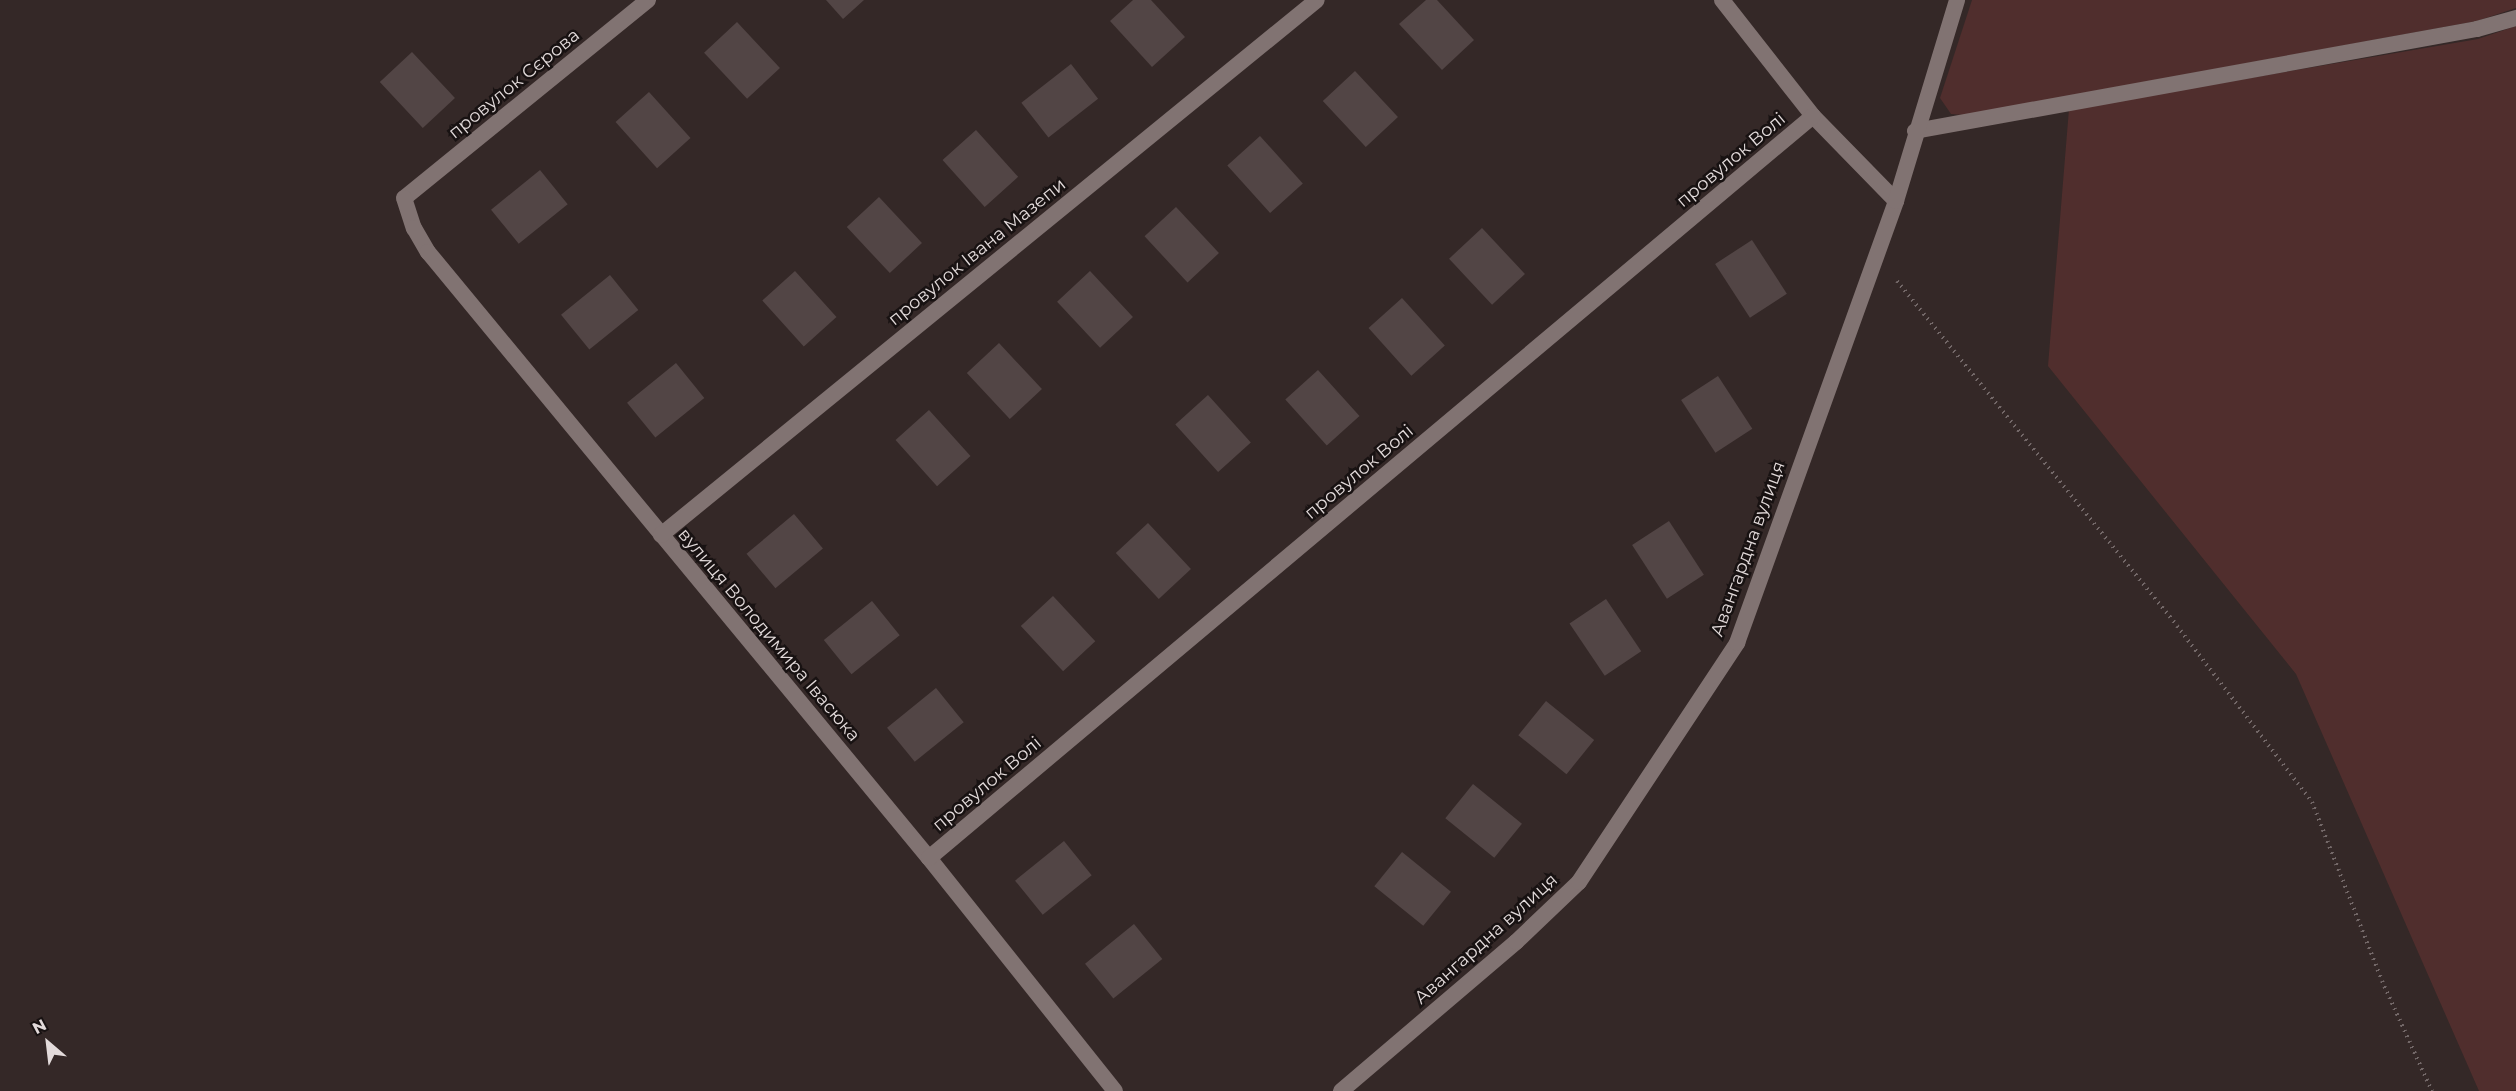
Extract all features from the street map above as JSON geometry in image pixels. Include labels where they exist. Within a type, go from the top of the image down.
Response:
[{"type":"street","name":"провулок Сєрова","points":[[404,198],[648,0]]},
{"type":"street","name":"провулок Івана Мазепи","points":[[661,535],[1317,0]]},
{"type":"street","points":[[1722,0],[1813,116],[1896,201]]},
{"type":"street","name":"Авангардна вулиця","points":[[1341,1091],[1516,942],[1579,882],[1737,643],[1896,201],[1915,131],[1957,0]]},
{"type":"street","points":[[1915,131],[2477,29],[2516,18]]},
{"type":"street","name":"провулок Волі","points":[[929,858],[1813,116]]},
{"type":"street","name":"вулиця Володимира Івасюка","points":[[404,198],[414,228],[429,252],[929,858],[1115,1091]]},
{"type":"path","points":[[1875,255],[2184,636],[2312,802],[2382,981],[2432,1091]]},
{"type":"shaded area","points":[[1972,0],[2516,0],[2516,8],[2477,21],[1964,115],[1951,114],[1940,98]]},
{"type":"shaded area","points":[[2516,26],[2516,1091],[2479,1091],[2296,674],[2048,366],[2069,109],[2478,39]]},
{"type":"building","points":[[826,0],[864,0],[843,19]]},
{"type":"building","points":[[1133,0],[1151,0],[1185,37],[1152,67],[1110,21]]},
{"type":"building","points":[[1426,0],[1437,0],[1474,40],[1442,70],[1399,24]]},
{"type":"building","points":[[737,22],[780,68],[747,99],[704,53]]},
{"type":"building","points":[[412,52],[455,98],[423,128],[380,82]]},
{"type":"building","points":[[1071,64],[1098,99],[1048,137],[1021,103]]},
{"type":"building","points":[[1355,71],[1398,117],[1366,147],[1323,101]]},
{"type":"building","points":[[649,92],[690,138],[657,168],[616,122]]},
{"type":"building","points":[[976,130],[1018,177],[985,207],[943,160]]},
{"type":"building","points":[[1260,136],[1303,184],[1270,213],[1227,165]]},
{"type":"building","points":[[540,170],[568,204],[519,244],[491,210]]},
{"type":"building","points":[[879,197],[922,243],[890,273],[847,227]]},
{"type":"building","points":[[1176,207],[1219,253],[1188,282],[1145,236]]},
{"type":"building","points":[[1482,228],[1525,274],[1492,305],[1449,259]]},
{"type":"building","points":[[1752,240],[1787,294],[1750,318],[1715,264]]},
{"type":"building","points":[[795,271],[836,317],[804,347],[762,300]]},
{"type":"building","points":[[1090,271],[1133,317],[1100,348],[1057,302]]},
{"type":"building","points":[[610,275],[638,310],[589,350],[561,315]]},
{"type":"building","points":[[1402,298],[1445,346],[1411,376],[1369,328]]},
{"type":"building","points":[[999,343],[1042,389],[1010,419],[967,373]]},
{"type":"building","points":[[676,363],[704,398],[655,438],[627,403]]},
{"type":"building","points":[[1318,370],[1359,416],[1327,446],[1285,399]]},
{"type":"building","points":[[1718,376],[1752,429],[1715,453],[1681,400]]},
{"type":"building","points":[[1208,395],[1251,443],[1218,472],[1175,424]]},
{"type":"building","points":[[929,410],[970,456],[937,486],[896,440]]},
{"type":"building","points":[[794,514],[823,548],[775,588],[747,554]]},
{"type":"building","points":[[1669,521],[1704,575],[1667,599],[1632,545]]},
{"type":"building","points":[[1148,523],[1191,569],[1159,599],[1116,553]]},
{"type":"building","points":[[1053,596],[1095,641],[1063,671],[1021,626]]},
{"type":"building","points":[[1606,599],[1641,651],[1605,676],[1570,624]]},
{"type":"building","points":[[872,601],[900,635],[852,674],[824,640]]},
{"type":"building","points":[[936,688],[964,722],[915,762],[887,728]]},
{"type":"building","points":[[1546,701],[1594,740],[1566,774],[1518,735]]},
{"type":"building","points":[[1473,784],[1522,824],[1494,858],[1445,818]]},
{"type":"building","points":[[1064,841],[1092,875],[1043,915],[1015,881]]},
{"type":"building","points":[[1402,852],[1451,892],[1423,926],[1374,886]]},
{"type":"building","points":[[1134,924],[1162,959],[1113,999],[1085,964]]}]
